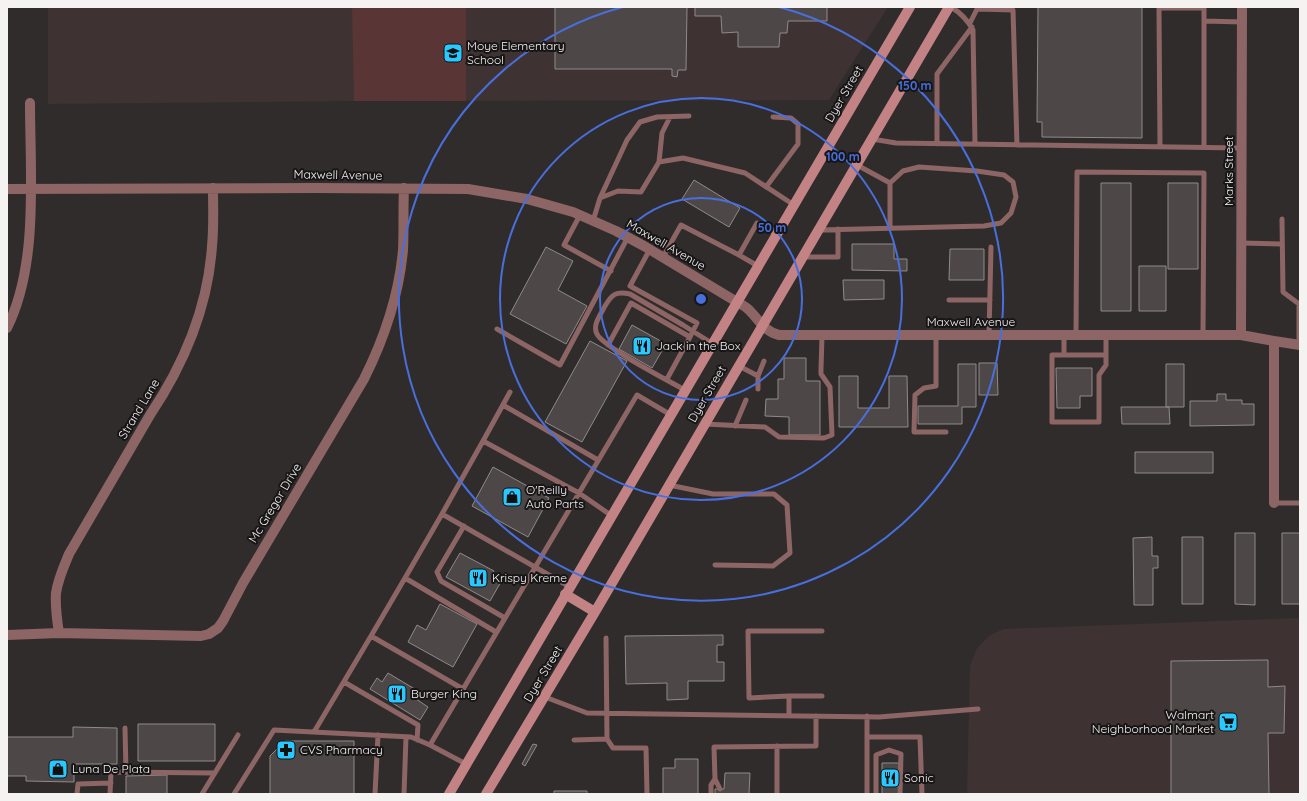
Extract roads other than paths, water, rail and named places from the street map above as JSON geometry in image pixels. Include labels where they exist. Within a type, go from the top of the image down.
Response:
[{"type":"main road","name":"Dyer Street","points":[[449,794],[910,7]]},
{"type":"main road","name":"Dyer Street","points":[[486,794],[545,697],[950,7]]},
{"type":"main road","points":[[568,591],[595,612]]},
{"type":"street","name":"Marks Street","points":[[1241,334],[1242,7]]},
{"type":"street","points":[[7,328],[21,290],[27,259],[31,189],[30,103]]},
{"type":"street","name":"Strand Lane","points":[[59,633],[56,613],[56,592],[69,554],[150,415],[162,398],[180,366],[193,334],[202,307],[209,276],[212,245],[213,188]]},
{"type":"street","name":"Mc Gregor Drive","points":[[7,635],[59,633],[201,636],[209,634],[218,628],[373,362],[384,335],[399,276],[402,250],[404,188]]},
{"type":"street","name":"Maxwell Avenue","points":[[7,189],[468,189],[527,199],[580,215],[628,237],[737,302],[750,311],[769,332],[779,335],[936,336],[1241,334],[1299,345]]},
{"type":"street","points":[[1274,341],[1274,503]]},
{"type":"lane","points":[[950,7],[964,15],[973,30],[975,144]]},
{"type":"lane","points":[[1160,147],[1158,8],[1204,8],[1204,147]]},
{"type":"lane","points":[[937,144],[937,74],[971,25],[977,9],[1013,10],[1017,145]]},
{"type":"lane","points":[[1204,21],[1242,22]]},
{"type":"lane","points":[[593,221],[600,198],[627,140],[640,122],[657,117],[688,116]]},
{"type":"lane","points":[[600,198],[618,191],[641,192],[660,162],[662,133],[670,117]]},
{"type":"lane","points":[[766,187],[798,144],[798,124],[791,118],[772,117]]},
{"type":"lane","points":[[872,139],[896,143],[937,144],[1242,148]]},
{"type":"lane","points":[[660,162],[683,158],[745,173],[794,205]]},
{"type":"lane","points":[[856,165],[890,183]]},
{"type":"lane","points":[[819,230],[984,226],[1001,223],[1011,214],[1016,197],[1013,182],[1004,175],[977,171],[919,167],[902,171],[890,183],[890,228]]},
{"type":"lane","points":[[1076,335],[1077,172],[1204,173],[1203,335]]},
{"type":"lane","points":[[580,215],[564,245],[611,271]]},
{"type":"lane","points":[[1282,219],[1283,292],[1299,304],[1299,345]]},
{"type":"lane","points":[[739,255],[757,223],[777,234]]},
{"type":"lane","points":[[663,257],[681,225],[758,266]]},
{"type":"lane","points":[[803,257],[838,257],[838,229]]},
{"type":"lane","points":[[497,329],[560,365],[628,237]]},
{"type":"lane","points":[[1242,243],[1282,244]]},
{"type":"lane","points":[[989,335],[991,247]]},
{"type":"lane","points":[[650,249],[630,286],[697,324],[667,379]]},
{"type":"lane","points":[[685,390],[608,345],[597,334],[595,326],[610,296],[620,292],[630,294],[693,331],[712,344]]},
{"type":"lane","points":[[949,300],[990,300]]},
{"type":"lane","points":[[608,345],[632,303],[690,337]]},
{"type":"lane","points":[[1064,335],[1064,355]]},
{"type":"lane","points":[[1106,335],[1106,355],[1106,365],[1099,375],[1099,422],[1052,422],[1052,355],[1106,355]]},
{"type":"lane","points":[[705,424],[765,427],[779,438],[824,438],[832,435],[830,387],[821,374],[822,336]]},
{"type":"lane","points":[[936,336],[936,386],[924,388],[915,395],[914,432],[946,432]]},
{"type":"lane","points":[[758,389],[758,376],[764,362]]},
{"type":"lane","points":[[739,366],[758,376]]},
{"type":"lane","points":[[314,732],[442,514],[510,392]]},
{"type":"lane","points":[[430,745],[636,395],[670,416]]},
{"type":"lane","points":[[735,426],[746,400]]},
{"type":"lane","points":[[503,405],[598,460]]},
{"type":"lane","points":[[483,441],[579,493],[612,516]]},
{"type":"lane","points":[[669,485],[713,494],[774,494],[788,505],[790,553],[773,566],[715,565]]},
{"type":"lane","points":[[1274,503],[1300,503]]},
{"type":"lane","points":[[442,514],[535,567],[568,591]]},
{"type":"lane","points":[[464,526],[437,572],[441,580],[505,618]]},
{"type":"lane","points":[[405,578],[496,632]]},
{"type":"lane","points":[[822,631],[748,631],[749,698],[822,696]]},
{"type":"lane","points":[[371,636],[463,689]]},
{"type":"lane","points":[[606,638],[606,739],[613,748],[646,748],[647,794]]},
{"type":"lane","points":[[344,682],[418,725],[417,740]]},
{"type":"lane","points":[[788,696],[789,716]]},
{"type":"lane","points":[[545,697],[587,713],[606,714],[880,717],[978,709]]},
{"type":"lane","points":[[720,789],[715,779],[714,747],[816,746],[816,716]]},
{"type":"lane","points":[[867,716],[867,794]]},
{"type":"lane","points":[[125,728],[126,772]]},
{"type":"lane","points":[[234,794],[274,730],[406,737],[430,745],[466,764]]},
{"type":"lane","points":[[202,794],[238,735]]},
{"type":"lane","points":[[375,794],[378,735]]},
{"type":"lane","points":[[404,794],[406,737]]},
{"type":"lane","points":[[867,737],[920,737],[922,794]]},
{"type":"lane","points":[[574,740],[606,739]]},
{"type":"lane","points":[[777,746],[777,794]]},
{"type":"lane","points":[[876,794],[876,754],[889,750],[901,754],[900,794]]},
{"type":"lane","points":[[110,794],[111,772],[215,773]]},
{"type":"lane","points":[[711,794],[711,785],[715,779]]},
{"type":"lane","points":[[78,794],[78,784],[111,782]]},
{"type":"place","name":"Moye Elementary School","points":[[453,53]]},
{"type":"place","name":"Jack in the Box","points":[[642,346]]},
{"type":"place","name":"O'Reilly Auto Parts","points":[[512,497]]},
{"type":"place","name":"Krispy Kreme","points":[[478,578]]},
{"type":"place","name":"Burger King","points":[[397,694]]},
{"type":"place","name":"Walmart Neighborhood Market","points":[[1228,722]]},
{"type":"place","name":"CVS Pharmacy","points":[[286,750]]},
{"type":"place","name":"Luna De Plata","points":[[58,769]]},
{"type":"place","name":"Sonic","points":[[890,778]]}]
